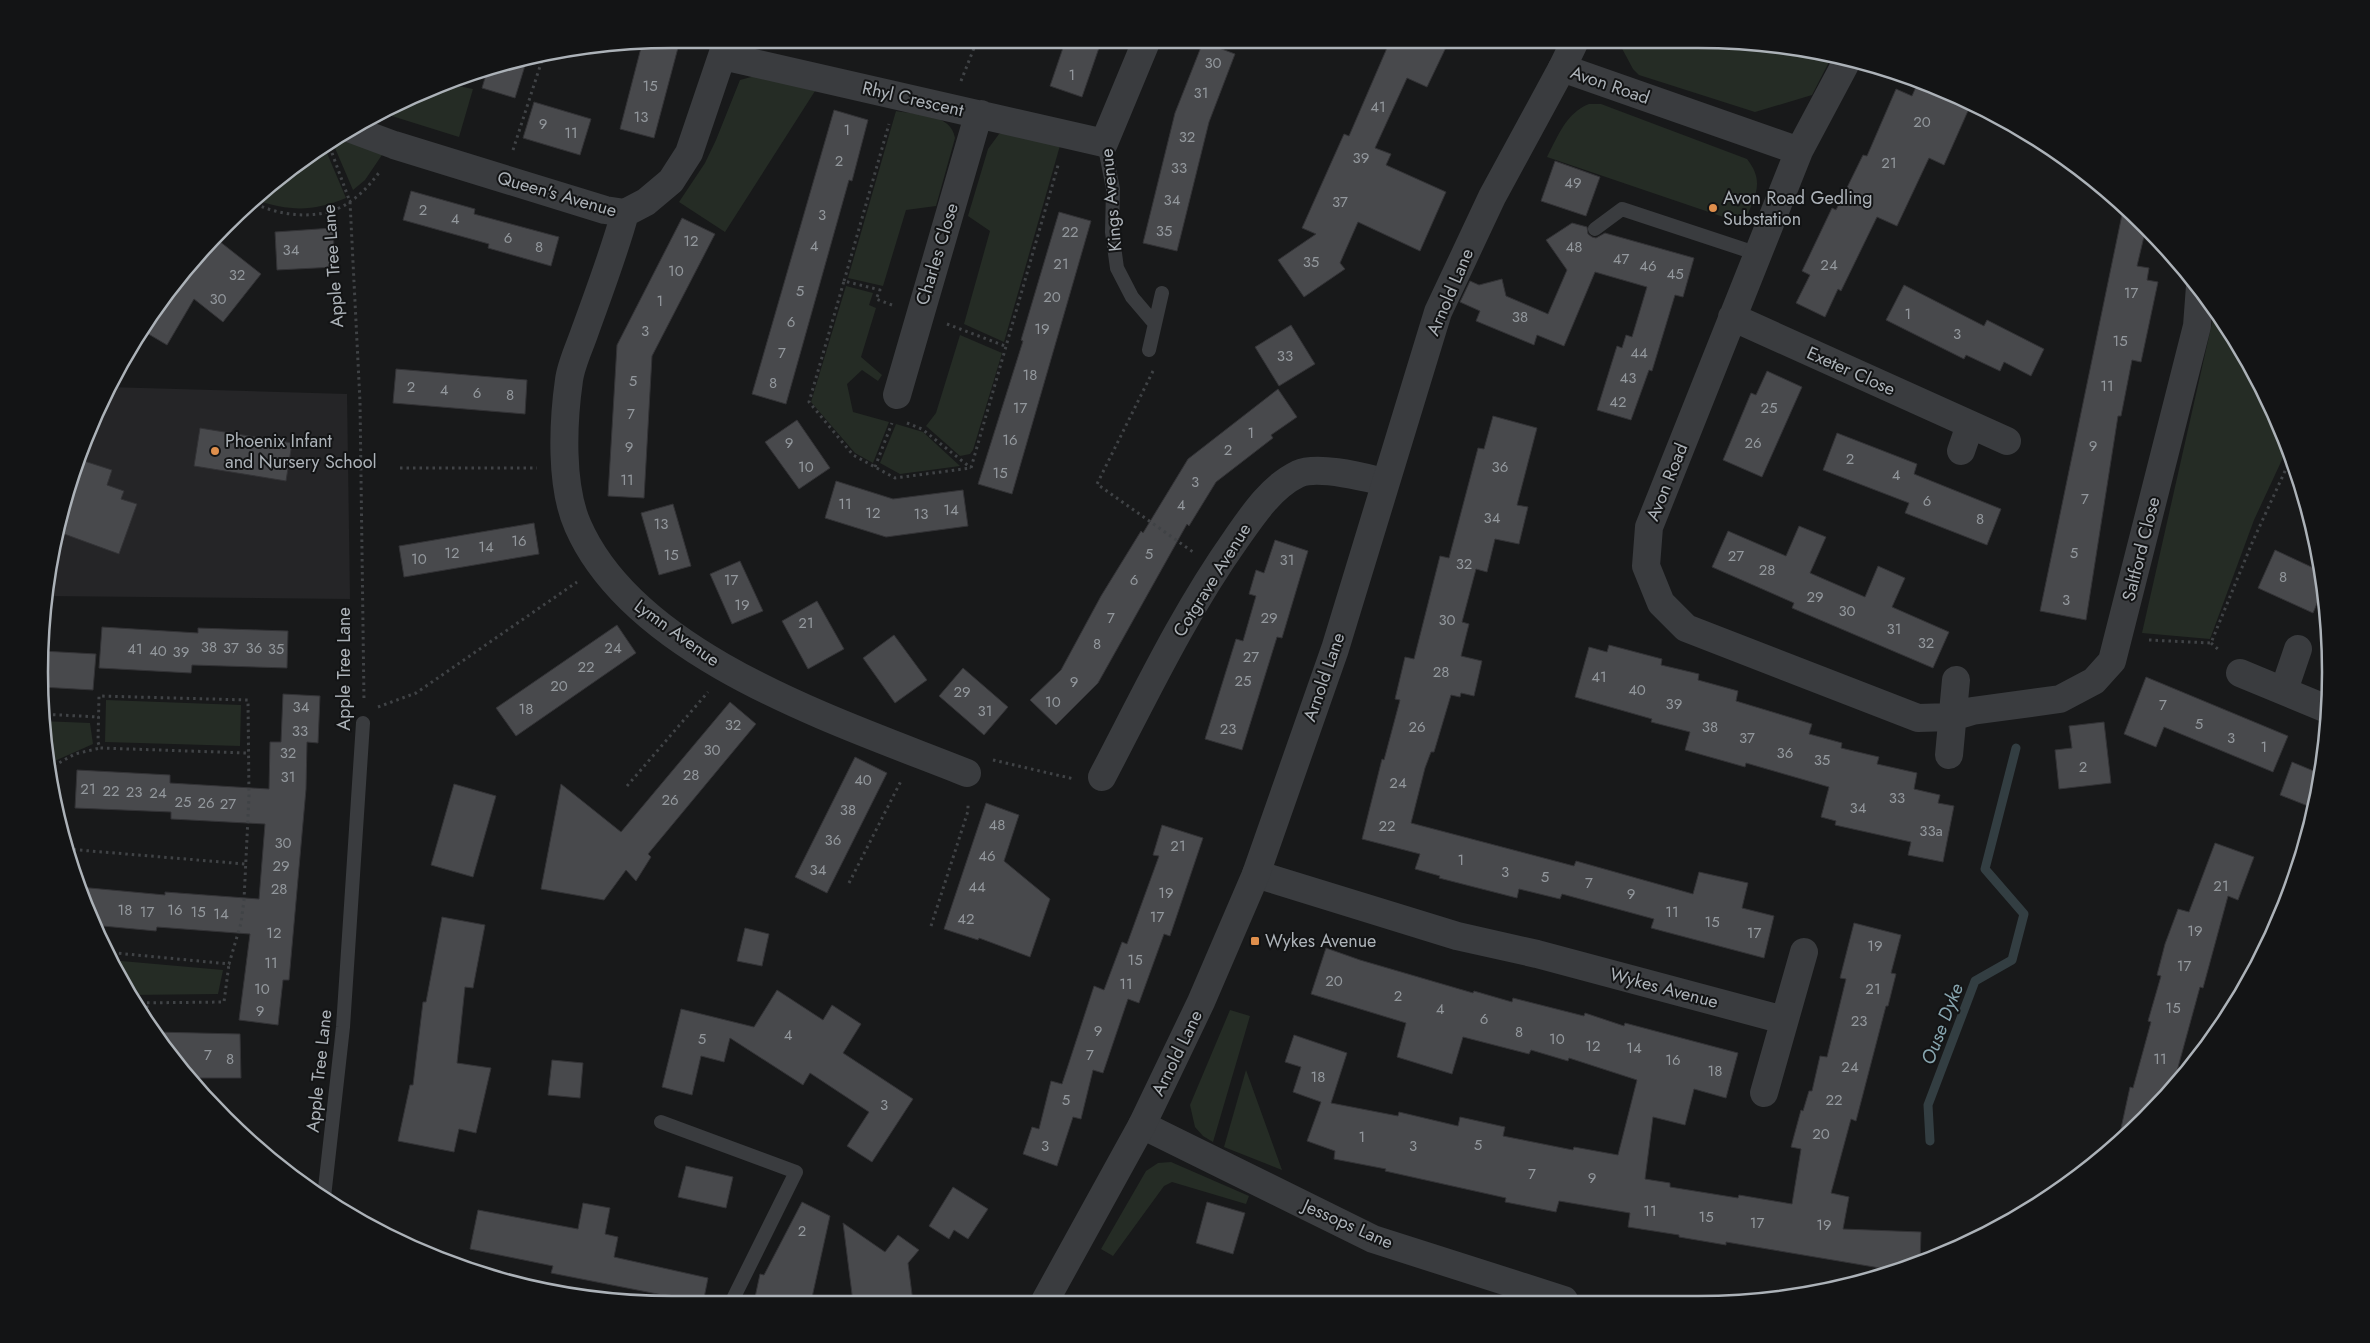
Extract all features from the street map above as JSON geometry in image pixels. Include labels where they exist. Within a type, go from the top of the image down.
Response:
[{"type":"street","name":"Kings Avenue","points":[[1104,143],[1144,48]]},
{"type":"street","name":"Arnold Lane","points":[[1047,1296],[1142,1125],[1201,1002],[1256,874],[1335,649],[1384,482],[1438,312],[1492,197],[1572,48]]},
{"type":"street","name":"Rhyl Crescent","points":[[724,50],[1104,143]]},
{"type":"street","name":"Queen's Avenue","points":[[358,132],[605,210],[625,213],[646,202],[671,181],[684,160],[724,50]]},
{"type":"street","name":"Avon Road","points":[[1845,65],[1799,151],[1732,317],[1649,527],[1646,566],[1661,603],[1686,628],[1918,718],[1962,714]]},
{"type":"street","name":"Avon Road","points":[[1562,68],[1799,151]]},
{"type":"street","name":"Charles Close","points":[[895,407],[973,132],[981,114]]},
{"type":"street","name":"Lymn Avenue","points":[[625,213],[569,377],[564,446],[568,488],[577,525],[600,566],[627,597],[663,628],[732,672],[824,716],[967,773]]},
{"type":"street","name":"Saltford Close","points":[[1962,714],[2060,699],[2094,681],[2112,661],[2197,326],[2199,299]]},
{"type":"street","name":"Exeter Close","points":[[1732,317],[2007,441]]},
{"type":"street","points":[[1961,451],[1970,425]]},
{"type":"street","name":"Cotgrave Avenue","points":[[1102,777],[1181,626],[1216,567],[1258,508],[1299,474],[1322,470],[1384,482]]},
{"type":"street","points":[[2284,690],[2298,649]]},
{"type":"street","points":[[2240,673],[2321,706]]},
{"type":"street","points":[[1949,755],[1962,714],[1956,680]]},
{"type":"street","name":"Wykes Avenue","points":[[1256,874],[1457,936],[1536,954],[1784,1020]]},
{"type":"street","points":[[1764,1093],[1804,952]]},
{"type":"street","name":"Jessops Lane","points":[[1142,1125],[1373,1239],[1551,1296]]},
{"type":"lane","name":"Kings Avenue","points":[[1104,143],[1113,190],[1112,232],[1117,268],[1132,297],[1155,324]]},
{"type":"lane","points":[[1595,229],[1622,209],[1758,254]]},
{"type":"lane","points":[[1149,350],[1162,292]]},
{"type":"lane","name":"Apple Tree Lane","points":[[325,1190],[343,1027],[364,718]]},
{"type":"lane","points":[[661,1122],[796,1172],[735,1296]]},
{"type":"path","points":[[953,107],[974,48]]},
{"type":"path","points":[[502,178],[542,61]]},
{"type":"path","points":[[844,282],[887,130]]},
{"type":"path","points":[[257,205],[288,215],[317,214],[333,210],[350,202],[368,186],[388,161],[394,144]]},
{"type":"path","name":"Apple Tree Lane","points":[[332,152],[350,202],[360,402],[364,718]]},
{"type":"path","points":[[880,290],[876,300],[883,302]]},
{"type":"path","points":[[962,330],[1006,346]]},
{"type":"path","points":[[1149,350],[1155,368],[1097,484],[1216,567]]},
{"type":"path","points":[[875,467],[895,407]]},
{"type":"path","points":[[903,422],[922,429],[971,468]]},
{"type":"path","points":[[2112,661],[2132,639],[2211,643],[2252,543],[2287,466]]},
{"type":"path","points":[[400,468],[567,468]]},
{"type":"path","points":[[364,718],[416,693],[600,566]]},
{"type":"path","points":[[627,786],[718,679],[732,672]]},
{"type":"path","points":[[100,748],[98,742],[99,696],[248,700],[247,753],[249,796],[241,923],[229,964],[224,1002],[143,1003]]},
{"type":"path","points":[[49,714],[99,717]]},
{"type":"path","points":[[55,765],[75,754],[100,748],[247,753]]},
{"type":"path","points":[[849,883],[908,768],[918,754]]},
{"type":"path","points":[[931,926],[968,811],[967,773],[990,759],[1078,780],[1102,777]]},
{"type":"path","points":[[74,850],[245,864]]},
{"type":"path","points":[[115,953],[229,964]]},
{"type":"path","points":[[147,1003],[147,1009]]},
{"type":"shaded area","points":[[1622,48],[1739,49],[1780,53],[1829,61],[1812,95],[1755,112],[1639,75],[1633,69]]},
{"type":"shaded area","points":[[755,76],[815,91],[725,232],[679,202],[705,163],[740,80]]},
{"type":"shaded area","points":[[458,86],[473,89],[459,137],[390,115]]},
{"type":"shaded area","points":[[1589,104],[1601,104],[1747,159],[1756,175],[1757,183],[1754,198],[1744,224],[1547,157],[1559,133],[1569,119],[1574,113]]},
{"type":"shaded area","points":[[896,111],[940,120],[952,130],[955,138],[936,206],[906,210],[883,286],[848,278]]},
{"type":"shaded area","points":[[1014,129],[1061,142],[1004,342],[964,324],[990,231],[968,216],[988,149],[999,134]]},
{"type":"shaded area","points":[[351,136],[386,149],[365,180],[353,190],[335,147]]},
{"type":"shaded area","points":[[327,152],[346,198],[334,203],[311,208],[279,206],[261,201],[292,176]]},
{"type":"shaded area","points":[[846,286],[873,293],[869,305],[876,308],[861,357],[882,375],[878,381],[862,370],[847,384],[853,412],[889,422],[873,463],[855,453],[811,402]]},
{"type":"shaded area","points":[[2213,319],[2239,360],[2258,396],[2284,456],[2254,520],[2210,639],[2142,633]]},
{"type":"shaded area","points":[[960,335],[1002,353],[973,450],[970,454],[960,456],[926,426],[936,413]]},
{"type":"shaded area","name":"Phoenix Infant and Nursery School","points":[[116,387],[347,394],[350,599],[52,596],[59,550],[69,510],[95,433]]},
{"type":"shaded area","points":[[896,424],[923,432],[960,466],[900,474],[880,463]]},
{"type":"shaded area","points":[[106,700],[241,705],[240,746],[105,742]]},
{"type":"shaded area","points":[[50,721],[90,723],[93,744],[54,761]]},
{"type":"shaded area","points":[[119,961],[223,970],[218,994],[138,995]]},
{"type":"shaded area","points":[[1230,1010],[1250,1016],[1213,1142],[1203,1136],[1195,1127],[1190,1105]]},
{"type":"shaded area","points":[[1246,1070],[1282,1170],[1224,1147]]},
{"type":"shaded area","points":[[1171,1162],[1249,1196],[1246,1204],[1172,1182],[1164,1186],[1113,1256],[1101,1249],[1146,1171],[1158,1163]]},
{"type":"building","points":[[678,48],[654,138],[620,129],[641,49]]},
{"type":"building","points":[[1063,48],[1099,48],[1082,97],[1050,86]]},
{"type":"building","points":[[1201,48],[1219,48],[1235,54],[1209,122],[1177,251],[1143,243],[1175,113]]},
{"type":"building","points":[[1387,48],[1446,48],[1427,87],[1407,78],[1375,148],[1391,154],[1386,165],[1446,192],[1420,251],[1358,222],[1340,263],[1345,269],[1304,297],[1278,260],[1316,234],[1302,228],[1344,134],[1349,136]]},
{"type":"building","points":[[525,65],[515,98],[482,88],[485,77]]},
{"type":"building","points":[[1916,87],[1969,110],[1944,165],[1929,158],[1897,226],[1877,217],[1841,291],[1838,289],[1825,317],[1796,303],[1810,275],[1802,271],[1832,208],[1836,210],[1863,155],[1867,156],[1896,89],[1912,96]]},
{"type":"building","points":[[534,102],[591,119],[580,155],[523,138]]},
{"type":"building","points":[[834,110],[868,120],[852,181],[849,180],[786,404],[752,394]]},
{"type":"building","points":[[1555,161],[1600,177],[1586,216],[1541,201]]},
{"type":"building","points":[[411,191],[475,209],[474,214],[559,237],[551,266],[488,248],[489,244],[403,220]]},
{"type":"building","points":[[1059,212],[1091,221],[1012,494],[978,484],[1023,341],[1021,340]]},
{"type":"building","points":[[2122,213],[2144,235],[2137,266],[2149,268],[2147,280],[2158,282],[2141,362],[2132,360],[2121,416],[2118,416],[2086,620],[2040,611]]},
{"type":"building","points":[[682,218],[715,234],[652,356],[644,498],[608,496],[617,345]]},
{"type":"building","points":[[1572,223],[1587,227],[1588,234],[1592,237],[1596,238],[1605,233],[1694,258],[1683,297],[1675,295],[1652,371],[1649,370],[1631,420],[1597,410],[1617,346],[1622,348],[1626,335],[1632,337],[1647,287],[1595,272],[1564,346],[1537,335],[1534,345],[1476,321],[1480,311],[1460,302],[1470,281],[1479,285],[1502,279],[1506,296],[1548,314],[1567,270],[1546,240]]},
{"type":"building","points":[[333,228],[335,267],[277,270],[275,232]]},
{"type":"building","points":[[219,241],[261,274],[223,322],[194,299],[167,345],[148,333],[176,292]]},
{"type":"building","points":[[1904,285],[1984,326],[1987,320],[2044,349],[2031,376],[2004,362],[2000,371],[1966,355],[1964,359],[1886,320]]},
{"type":"building","points":[[1291,325],[1315,364],[1279,386],[1255,347]]},
{"type":"building","points":[[396,369],[527,380],[525,414],[393,403]]},
{"type":"building","points":[[1767,371],[1802,387],[1762,477],[1723,460],[1751,393],[1756,395]]},
{"type":"building","points":[[1278,389],[1297,417],[1271,435],[1273,438],[1216,482],[1189,526],[1187,524],[1098,683],[1056,725],[1030,700],[1061,670],[1101,596],[1141,531],[1143,533],[1188,459]]},
{"type":"building","points":[[1493,416],[1537,428],[1517,505],[1528,507],[1519,544],[1495,539],[1487,572],[1476,569],[1462,622],[1469,624],[1461,656],[1482,661],[1474,696],[1461,693],[1460,697],[1451,695],[1434,752],[1431,752],[1425,768],[1411,823],[1574,866],[1576,861],[1693,894],[1699,872],[1748,883],[1742,908],[1774,916],[1764,958],[1651,928],[1654,919],[1562,894],[1560,899],[1519,889],[1517,898],[1439,878],[1440,876],[1415,869],[1420,854],[1362,839],[1382,759],[1384,760],[1400,700],[1395,699],[1405,657],[1414,659],[1440,556],[1449,558],[1478,448],[1484,449]]},
{"type":"building","points":[[797,420],[830,468],[799,489],[765,442]]},
{"type":"building","points":[[200,428],[292,443],[286,481],[194,466]]},
{"type":"building","points":[[1837,433],[1917,464],[1914,474],[2001,509],[1987,545],[1905,513],[1909,503],[1823,470]]},
{"type":"building","points":[[85,461],[112,470],[107,485],[124,491],[121,499],[137,504],[119,554],[63,534]]},
{"type":"building","points":[[836,481],[893,499],[963,490],[968,526],[886,537],[825,518]]},
{"type":"building","points":[[673,504],[691,566],[659,575],[641,513]]},
{"type":"building","points":[[534,523],[539,554],[404,577],[399,546]]},
{"type":"building","points":[[1799,526],[1826,537],[1810,573],[1865,597],[1878,566],[1905,578],[1892,607],[1949,632],[1933,668],[1792,608],[1794,603],[1712,567],[1728,531],[1786,556]]},
{"type":"building","points":[[1275,540],[1308,551],[1282,638],[1277,637],[1242,750],[1205,739],[1236,639],[1243,641],[1256,596],[1249,594],[1256,570],[1264,573]]},
{"type":"building","points":[[2275,550],[2314,568],[2318,601],[2313,613],[2258,588]]},
{"type":"building","points":[[740,561],[763,611],[732,624],[710,574]]},
{"type":"building","points":[[817,601],[844,649],[808,669],[782,621]]},
{"type":"building","points":[[617,625],[636,653],[516,736],[496,708]]},
{"type":"building","points":[[102,627],[198,633],[198,628],[288,631],[287,668],[192,665],[191,673],[99,668]]},
{"type":"building","points":[[894,635],[927,680],[895,703],[863,658]]},
{"type":"building","points":[[1609,645],[1662,659],[1661,665],[1699,674],[1698,680],[1738,691],[1736,701],[1812,724],[1809,734],[1842,743],[1841,748],[1879,757],[1877,764],[1917,773],[1914,789],[1940,795],[1938,803],[1954,806],[1943,862],[1908,855],[1911,842],[1835,825],[1836,821],[1821,817],[1829,787],[1746,763],[1745,767],[1685,750],[1690,732],[1651,722],[1652,719],[1575,697],[1589,647],[1607,652]]},
{"type":"building","points":[[49,651],[96,654],[93,690],[48,687]]},
{"type":"building","points":[[963,668],[1008,707],[984,735],[939,696]]},
{"type":"building","points":[[2146,677],[2288,736],[2273,772],[2164,727],[2156,747],[2124,734]]},
{"type":"building","points":[[283,694],[320,696],[318,743],[307,742],[306,789],[289,980],[283,980],[278,1025],[239,1020],[250,934],[157,927],[156,931],[102,926],[87,888],[165,895],[165,892],[259,899],[265,824],[171,819],[171,812],[75,808],[77,770],[170,775],[170,783],[269,789],[270,742],[281,742]]},
{"type":"building","points":[[730,702],[756,724],[648,854],[651,857],[636,881],[626,870],[604,900],[541,889],[561,784],[621,832]]},
{"type":"building","points":[[2104,722],[2111,783],[2059,789],[2055,750],[2072,748],[2069,726]]},
{"type":"building","points":[[855,757],[887,773],[827,893],[795,877]]},
{"type":"building","points":[[2292,762],[2314,771],[2308,806],[2280,795]]},
{"type":"building","points":[[454,784],[496,796],[473,877],[431,865]]},
{"type":"building","points":[[986,803],[1019,815],[1004,861],[1050,899],[1030,957],[979,938],[978,940],[944,929]]},
{"type":"building","points":[[1162,825],[1203,838],[1170,936],[1164,934],[1139,1003],[1128,999],[1103,1073],[1093,1070],[1081,1119],[1073,1117],[1057,1166],[1023,1154],[1032,1127],[1039,1129],[1051,1081],[1062,1084],[1094,986],[1104,990],[1122,942],[1127,944],[1159,856],[1153,855]]},
{"type":"building","points":[[2215,843],[2254,857],[2238,900],[2228,896],[2203,988],[2200,987],[2177,1072],[2140,1113],[2120,1131],[2130,1087],[2133,1088],[2151,1022],[2148,1021],[2161,976],[2157,975],[2165,944],[2178,909],[2189,912]]},
{"type":"building","points":[[442,917],[485,925],[473,988],[465,987],[457,1063],[491,1068],[476,1133],[459,1129],[454,1152],[398,1141],[410,1085],[413,1085],[423,1002],[426,1002]]},
{"type":"building","points":[[1854,923],[1901,935],[1891,973],[1896,974],[1888,1006],[1886,1006],[1856,1121],[1851,1119],[1831,1193],[1849,1197],[1843,1229],[1921,1232],[1920,1254],[1880,1268],[1726,1242],[1726,1245],[1628,1227],[1630,1213],[1559,1201],[1556,1212],[1505,1202],[1506,1198],[1385,1171],[1386,1169],[1334,1159],[1335,1151],[1307,1141],[1321,1102],[1293,1092],[1301,1067],[1285,1062],[1294,1035],[1347,1053],[1331,1103],[1398,1116],[1399,1112],[1458,1126],[1460,1117],[1505,1127],[1503,1136],[1573,1150],[1574,1147],[1618,1155],[1637,1080],[1569,1058],[1568,1061],[1531,1050],[1529,1054],[1463,1037],[1452,1074],[1397,1057],[1406,1023],[1311,994],[1326,948],[1360,960],[1473,993],[1474,991],[1512,1002],[1513,998],[1584,1016],[1585,1013],[1624,1026],[1625,1023],[1738,1053],[1726,1098],[1694,1089],[1685,1125],[1653,1117],[1645,1179],[1670,1183],[1670,1187],[1738,1198],[1739,1195],[1792,1204],[1801,1149],[1791,1147],[1801,1110],[1803,1111],[1809,1091],[1812,1091],[1820,1056],[1827,1057],[1846,979],[1840,978]]},
{"type":"building","points":[[745,928],[769,934],[762,966],[737,961]]},
{"type":"building","points":[[777,990],[823,1020],[832,1005],[861,1024],[843,1053],[913,1099],[872,1162],[847,1146],[869,1112],[810,1073],[803,1085],[730,1038],[724,1062],[701,1056],[692,1095],[662,1087],[681,1009],[754,1027]]},
{"type":"building","points":[[163,1032],[240,1034],[241,1078],[198,1078]]},
{"type":"building","points":[[552,1060],[583,1063],[580,1098],[548,1095]]},
{"type":"building","points":[[686,1166],[733,1177],[726,1208],[678,1197]]},
{"type":"building","points":[[953,1187],[988,1209],[968,1239],[954,1230],[949,1239],[929,1226]]},
{"type":"building","points":[[802,1202],[830,1216],[812,1296],[755,1296],[760,1274],[764,1275]]},
{"type":"building","points":[[1207,1202],[1245,1213],[1233,1254],[1196,1243]]},
{"type":"building","points":[[583,1203],[610,1208],[605,1234],[618,1237],[614,1257],[708,1278],[704,1296],[666,1296],[551,1273],[553,1266],[470,1249],[478,1210],[578,1229]]},
{"type":"building","points":[[843,1223],[885,1252],[898,1235],[919,1250],[908,1263],[912,1296],[852,1296]]},
{"type":"waterway","name":"Ouse Dyke","points":[[1930,1141],[1928,1105],[1975,981],[2012,960],[2024,914],[1985,869],[2016,748]]},
{"type":"place","name":"Avon Road Gedling Substation","points":[[1713,208]]},
{"type":"place","name":"Phoenix Infant and Nursery School","points":[[215,451]]},
{"type":"place","name":"Wykes Avenue","points":[[1255,941]]}]
